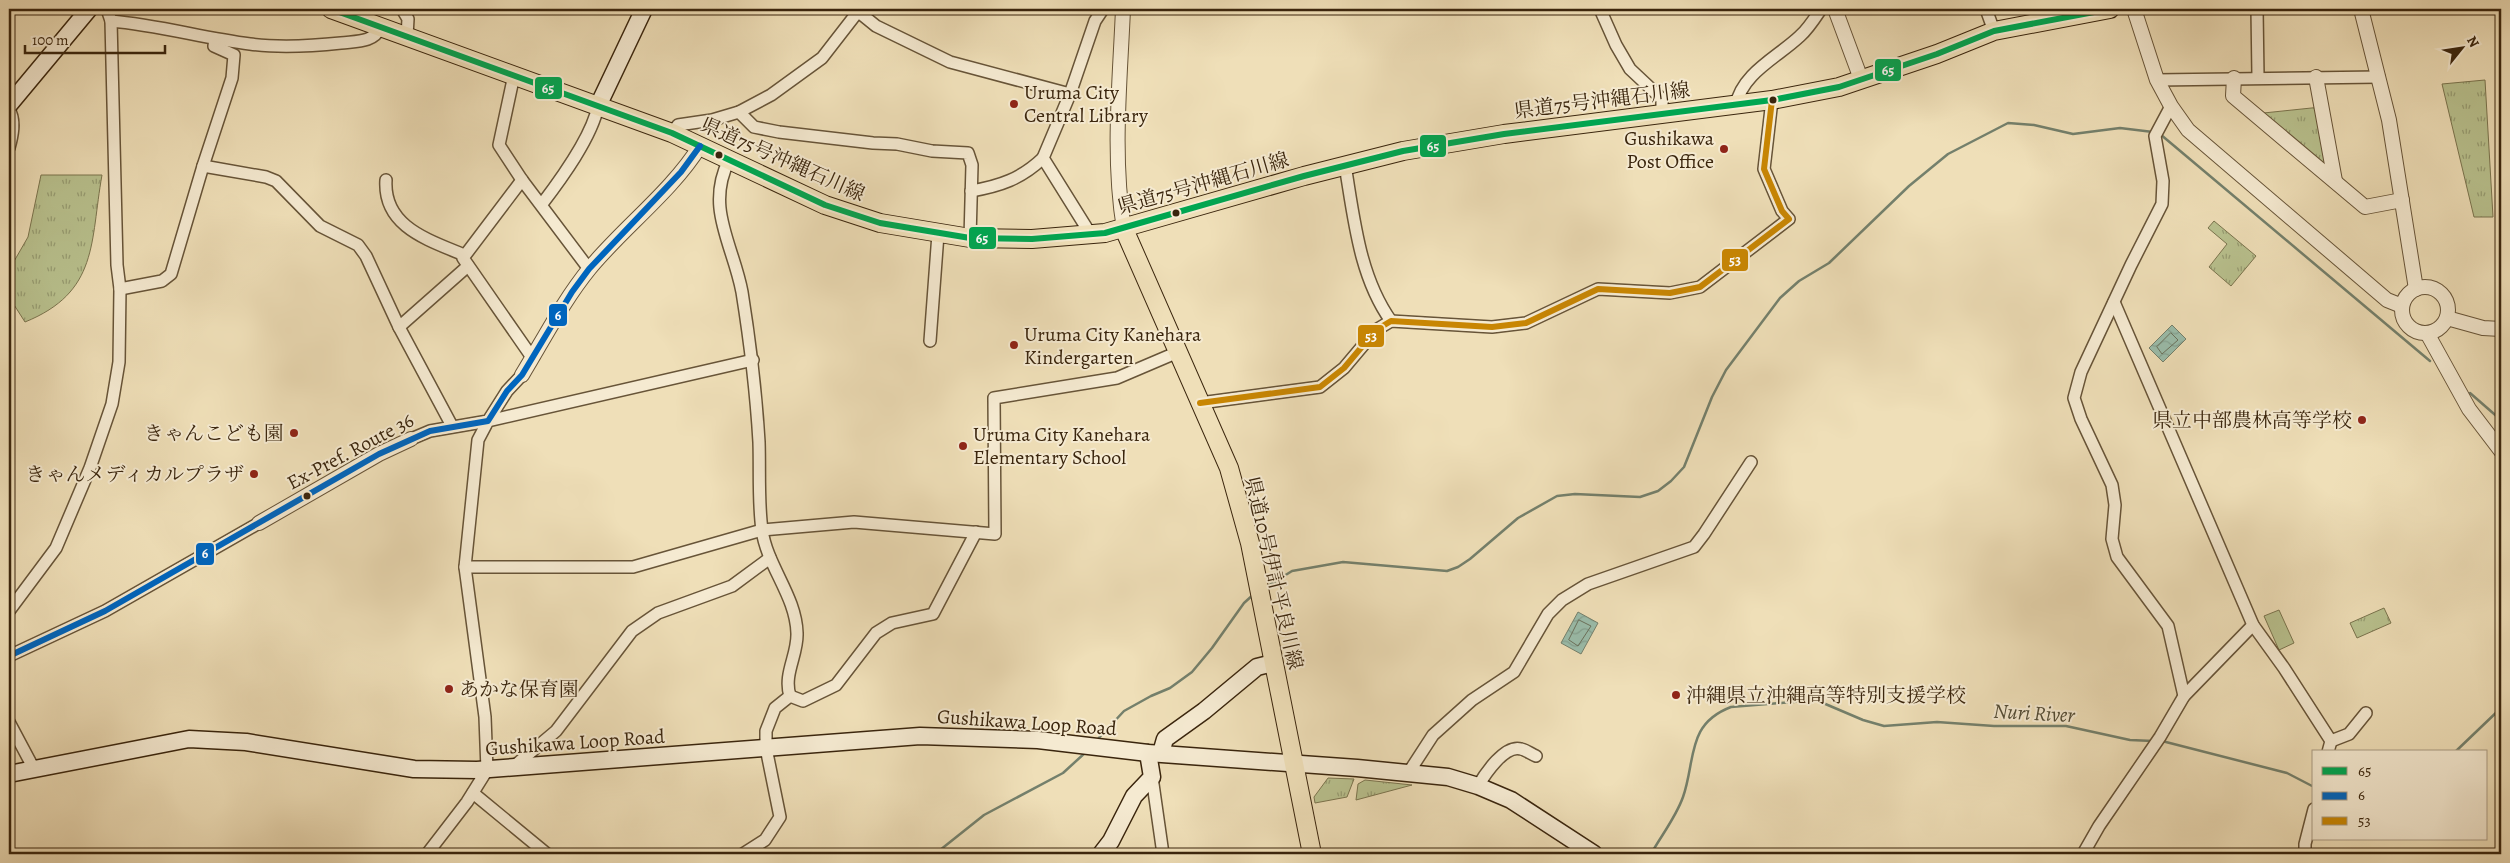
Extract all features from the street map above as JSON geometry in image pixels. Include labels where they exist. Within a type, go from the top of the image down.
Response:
[{"type":"main road","points":[[9,105],[89,9]]},
{"type":"main road","name":"県道75号沖縄石川線","points":[[331,9],[672,133],[825,205],[880,224],[970,238],[1032,239],[1091,235],[1124,229],[1201,205],[1403,151],[1504,134],[1772,100],[1832,88],[1937,54],[1994,31],[2110,9]]},
{"type":"main road","points":[[598,106],[644,9]]},
{"type":"main road","name":"県道10号伊計平良川線","points":[[1124,229],[1229,468],[1241,508],[1312,854]]},
{"type":"main road","points":[[1101,854],[1111,841],[1134,796],[1152,777],[1155,753],[1165,739],[1204,711],[1257,667],[1273,663]]},
{"type":"main road","name":"Gushikawa Loop Road","points":[[9,774],[190,739],[246,742],[414,769],[487,770],[920,736],[1038,740],[1155,753],[1409,772],[1448,777],[1478,786],[1511,800],[1594,854]]},
{"type":"street","points":[[9,611],[56,548],[90,468],[112,404],[119,362],[120,289],[117,265],[111,21],[107,9]]},
{"type":"street","points":[[402,9],[408,20],[407,36]]},
{"type":"street","points":[[970,191],[997,187],[1014,180],[1043,158],[1070,94],[1095,21],[1103,9]]},
{"type":"street","points":[[1122,9],[1118,108],[1121,210],[1124,229]]},
{"type":"street","points":[[1600,9],[1616,45],[1630,69],[1662,99],[1662,114]]},
{"type":"street","points":[[1736,105],[1738,94],[1746,80],[1802,35],[1821,9]]},
{"type":"street","points":[[1834,9],[1861,79]]},
{"type":"street","points":[[1986,9],[1994,31]]},
{"type":"street","points":[[2134,9],[2157,80],[2171,106],[2188,130],[2209,150],[2387,300],[2402,306]]},
{"type":"street","points":[[2257,9],[2258,78]]},
{"type":"street","points":[[2361,9],[2379,77],[2402,200],[2416,289]]},
{"type":"street","points":[[672,133],[678,125],[712,120],[739,112],[770,95],[822,58],[857,10],[876,26],[950,62],[1070,94]]},
{"type":"street","points":[[111,21],[146,24],[252,45],[324,45],[370,39],[377,35],[381,27]]},
{"type":"street","points":[[120,289],[162,282],[171,274],[202,166],[232,78],[234,55],[214,46],[215,39]]},
{"type":"street","points":[[514,75],[499,145],[522,180],[542,204],[589,269]]},
{"type":"street","points":[[2316,77],[2335,182]]},
{"type":"street","points":[[2157,80],[2379,77]]},
{"type":"street","points":[[2234,78],[2234,96],[2365,207],[2402,200]]},
{"type":"street","points":[[1200,403],[1320,386],[1344,368],[1376,330],[1391,321],[1492,327],[1526,323],[1598,289],[1670,293],[1700,287],[1789,219],[1782,211],[1764,169],[1772,100]]},
{"type":"street","points":[[542,204],[560,180],[586,138],[598,106]]},
{"type":"street","points":[[2171,106],[2155,136],[2163,181],[2162,204],[2131,264],[2082,372],[2074,398],[2081,419],[2112,484],[2115,505],[2112,540],[2117,557],[2168,626],[2184,696]]},
{"type":"street","points":[[9,110],[13,115],[12,136],[9,148]]},
{"type":"street","points":[[739,112],[754,127],[779,132],[897,144],[968,154],[972,165],[970,238]]},
{"type":"street","points":[[427,854],[473,794],[487,770],[485,717],[466,566],[478,440],[507,391],[522,375],[572,292],[589,269],[681,172],[700,146]]},
{"type":"street","points":[[1043,158],[1091,235]]},
{"type":"street","points":[[729,160],[720,185],[718,202],[740,281],[753,360],[762,530],[770,558],[790,599],[797,634],[786,684],[790,696],[803,702],[836,685],[876,633],[892,623],[934,614],[976,532]]},
{"type":"street","points":[[1345,165],[1360,253],[1378,303],[1391,321]]},
{"type":"street","points":[[202,166],[266,177],[276,181],[320,226],[358,245],[366,256],[399,327],[452,426]]},
{"type":"street","points":[[386,180],[387,199],[395,216],[427,240],[466,261],[529,353],[534,356]]},
{"type":"street","points":[[399,327],[466,261],[522,180]]},
{"type":"street","points":[[930,341],[938,234]]},
{"type":"street","points":[[2431,288],[2443,296],[2448,310],[2447,318],[2439,328],[2427,333],[2413,330],[2404,320],[2402,306],[2405,299],[2416,289],[2431,288]]},
{"type":"street","points":[[2114,302],[2254,625],[2284,668],[2329,746],[2349,734],[2366,713]]},
{"type":"street","points":[[2447,318],[2483,328],[2501,329]]},
{"type":"street","points":[[2427,333],[2469,409],[2501,451]]},
{"type":"street","points":[[466,566],[633,567],[762,530],[854,522],[995,534],[994,398],[1117,378],[1178,352]]},
{"type":"street","name":"Ex-Pref. Route 36","points":[[9,656],[105,611],[379,454],[430,431],[488,421],[753,360]]},
{"type":"street","points":[[1409,772],[1433,735],[1472,700],[1514,672],[1548,614],[1562,600],[1588,584],[1694,547],[1751,462]]},
{"type":"street","points":[[512,768],[556,731],[632,631],[658,614],[732,586],[770,558]]},
{"type":"street","points":[[2083,854],[2099,826],[2160,737],[2184,696],[2254,625]]},
{"type":"street","points":[[743,854],[765,840],[780,816],[766,748],[766,731],[774,708],[790,696]]},
{"type":"street","points":[[9,722],[34,769]]},
{"type":"street","points":[[1478,786],[1494,762],[1511,750],[1520,748],[1536,756]]},
{"type":"street","points":[[1152,777],[1163,854]]},
{"type":"street","points":[[473,794],[547,854]]},
{"type":"street","points":[[2305,854],[2305,844],[2312,817]]},
{"type":"green space","points":[[2485,80],[2493,217],[2474,217],[2442,84]]},
{"type":"green space","points":[[2321,107],[2335,181],[2254,114]]},
{"type":"green space","points":[[41,175],[102,175],[92,243],[87,262],[79,280],[67,296],[49,310],[25,322],[9,297],[9,270],[28,237]]},
{"type":"green space","points":[[2214,221],[2256,256],[2231,286],[2209,267],[2227,244],[2208,228]]},
{"type":"green space","points":[[2384,608],[2391,623],[2357,638],[2350,623]]},
{"type":"green space","points":[[2279,610],[2294,643],[2279,650],[2264,616]]},
{"type":"green space","points":[[1328,778],[1354,779],[1347,797],[1315,803],[1314,797]]},
{"type":"green space","points":[[1365,780],[1412,785],[1356,800],[1358,784]]},
{"type":"water","points":[[2172,325],[2186,339],[2163,362],[2149,348]]},
{"type":"water","points":[[1578,612],[1598,623],[1581,654],[1561,643]]},
{"type":"waterway","points":[[1265,588],[1292,571],[1343,562],[1447,571],[1458,567],[1470,559],[1518,518],[1557,496],[1575,494],[1640,497],[1658,491],[1684,467],[1712,397],[1726,370],[1780,298],[1799,281],[1829,263],[1909,186],[1948,154],[2008,123],[2034,125],[2073,134],[2120,128],[2153,132]]},
{"type":"waterway","points":[[2160,134],[2430,361]]},
{"type":"waterway","points":[[2470,393],[2501,420]]},
{"type":"waterway","points":[[1096,741],[1124,711],[1170,688],[1192,672],[1212,648],[1244,603],[1254,594]]},
{"type":"waterway","name":"Nuri River","points":[[1651,854],[1683,797],[1699,733],[1706,723],[1717,714],[1731,707],[1816,700],[1863,720],[1884,726],[1937,722],[1994,726],[2066,726],[2130,740],[2153,741]]},
{"type":"waterway","name":"Nuri River","points":[[2457,750],[2501,708]]},
{"type":"waterway","name":"Nuri River","points":[[2162,741],[2287,773],[2312,786]]},
{"type":"waterway","points":[[935,854],[984,815],[1063,773],[1086,752]]},
{"type":"transit line","name":"65","points":[[331,9],[672,133],[825,205],[880,223],[970,238],[1032,239],[1105,233],[1304,176],[1403,151],[1504,134],[1772,100],[1839,87],[1937,54],[1994,31],[2110,9]]},
{"type":"transit line","name":"53","points":[[1200,403],[1320,387],[1344,368],[1376,330],[1391,321],[1492,327],[1526,323],[1598,289],[1670,293],[1700,287],[1789,219],[1782,211],[1764,169],[1772,100]]},
{"type":"transit line","name":"6","points":[[9,656],[105,611],[379,454],[430,431],[488,421],[507,391],[522,375],[572,292],[589,269],[681,172],[700,146]]},
{"type":"place","name":"Uruma City Central Library","points":[[1014,104]]},
{"type":"place","name":"Gushikawa Post Office","points":[[1724,149]]},
{"type":"place","name":"Uruma City Kanehara Kindergarten","points":[[1014,345]]},
{"type":"place","name":"県立中部農林高等学校","points":[[2362,420]]},
{"type":"place","name":"きゃんこども園","points":[[294,433]]},
{"type":"place","name":"Uruma City Kanehara Elementary School","points":[[963,446]]},
{"type":"place","name":"きゃんメディカルプラザ","points":[[254,474]]},
{"type":"place","name":"あかな保育園","points":[[449,689]]},
{"type":"place","name":"沖縄県立沖縄高等特別支援学校","points":[[1676,695]]}]
